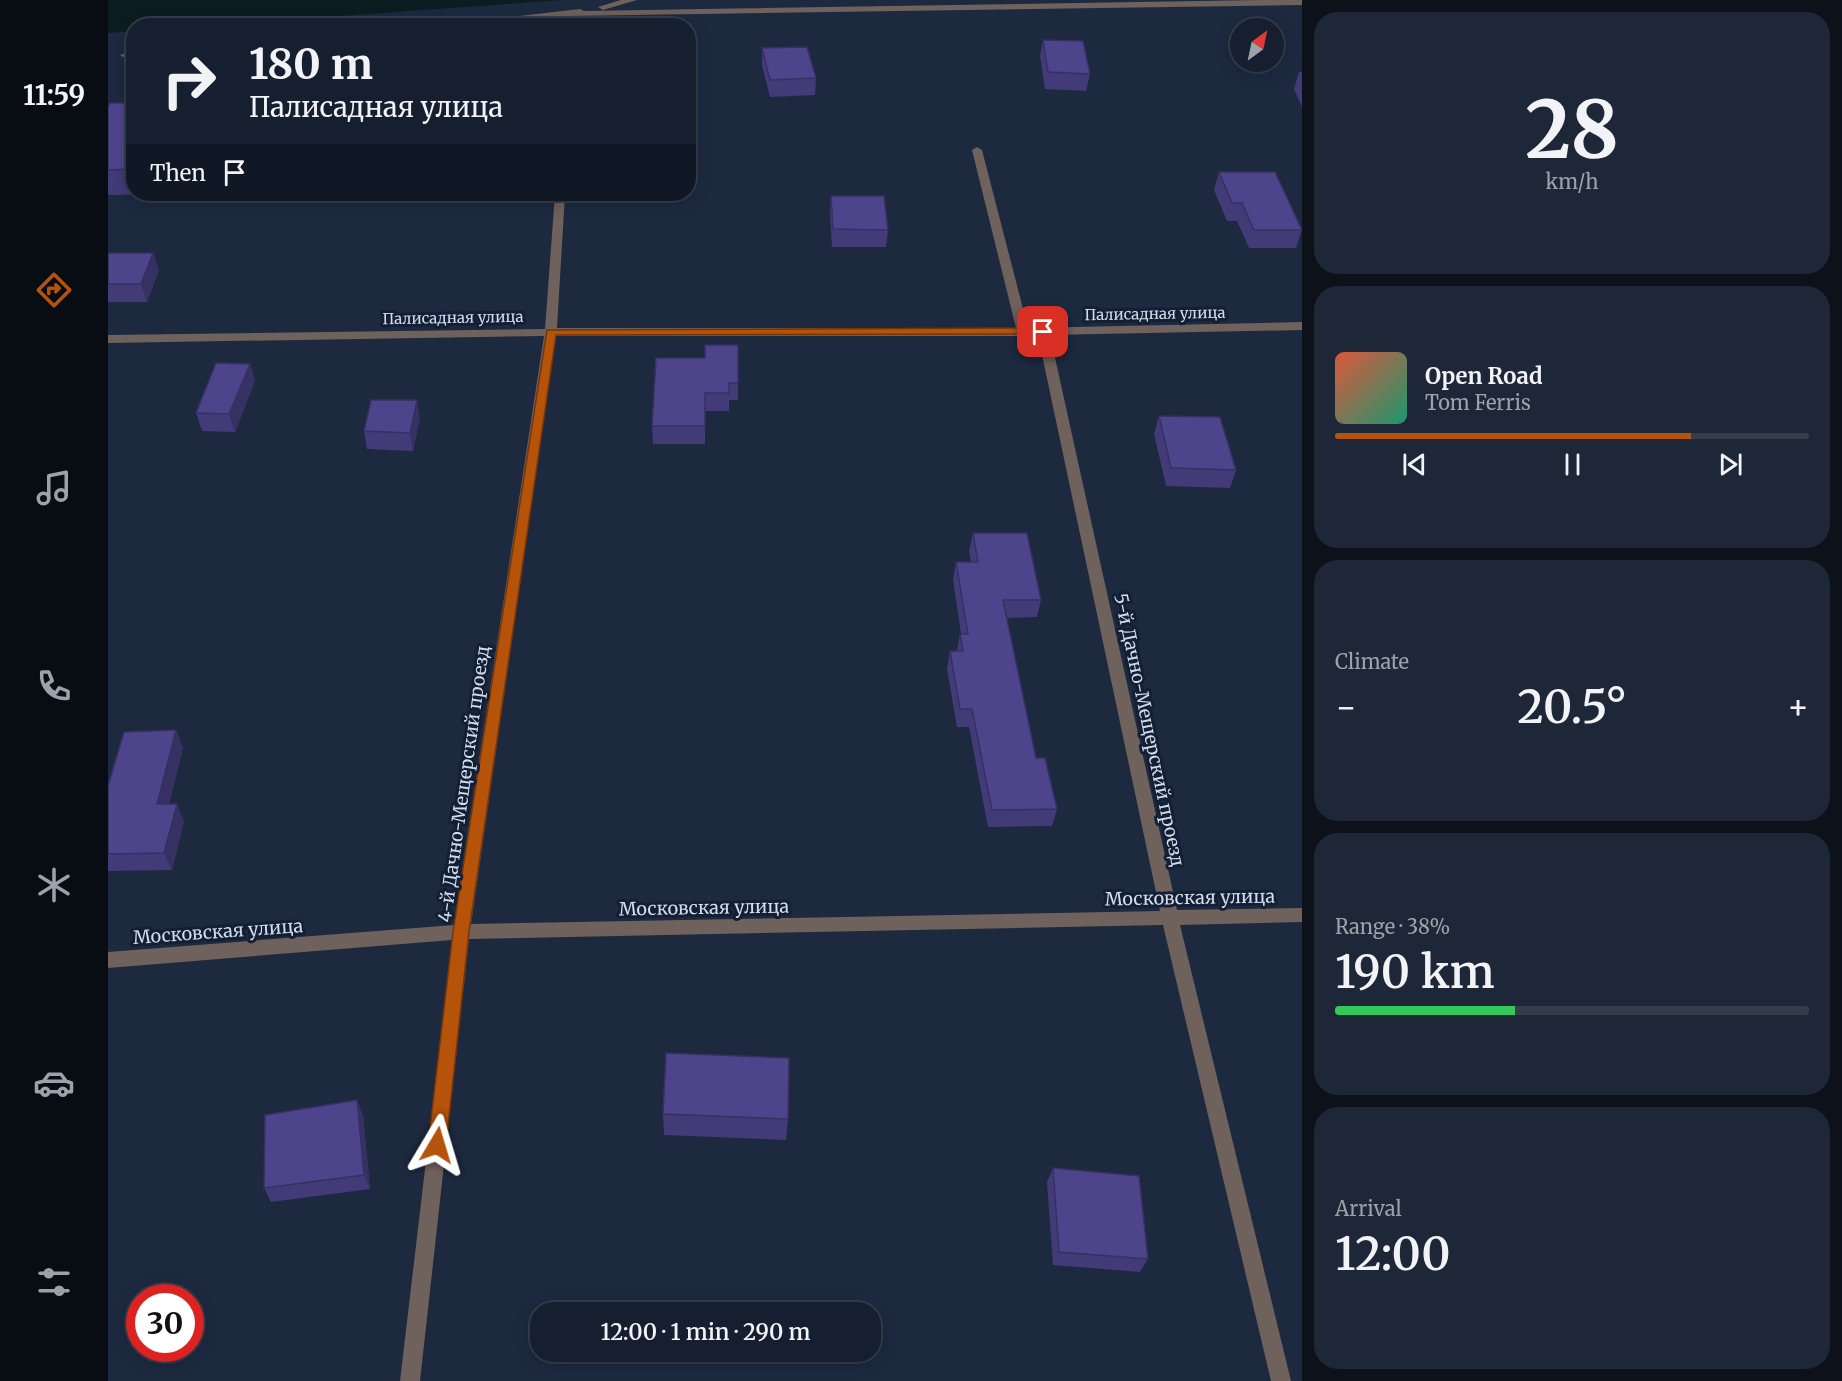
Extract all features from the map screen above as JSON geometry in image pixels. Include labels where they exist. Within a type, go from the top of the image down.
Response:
[{"type":"street","points":[[572,14],[632,0]]},
{"type":"street","points":[[527,18],[572,14],[1302,2]]},
{"type":"street","points":[[572,14],[572,18]]},
{"type":"street","points":[[977,150],[1023,332]]},
{"type":"street","name":"4-й Дачно-Мещерский проезд","points":[[410,1381],[461,932],[551,332],[560,201]]},
{"type":"street","name":"Палисадная улица","points":[[108,339],[551,332],[1043,332],[1302,326]]},
{"type":"street","name":"5-й Дачно-Мещерский проезд","points":[[1043,332],[1170,918],[1281,1381]]},
{"type":"street","name":"Московская улица","points":[[108,960],[461,932],[1302,915]]},
{"type":"shaded area","points":[[108,0],[562,0],[311,18],[126,18],[126,32],[108,33]]},
{"type":"building","points":[[1043,40],[1083,41],[1090,74],[1048,72]]},
{"type":"building","points":[[807,47],[816,78],[770,80],[762,48]]},
{"type":"building","points":[[110,103],[126,103],[126,169],[108,170],[108,107]]},
{"type":"building","points":[[1219,172],[1275,172],[1302,230],[1254,230],[1242,203],[1232,203]]},
{"type":"building","points":[[831,196],[884,196],[888,230],[833,229]]},
{"type":"building","points":[[108,253],[153,253],[141,284],[108,284]]},
{"type":"building","points":[[705,345],[738,345],[738,383],[729,383],[729,393],[705,393],[705,426],[652,426],[656,358],[705,358]]},
{"type":"building","points":[[216,363],[250,364],[229,414],[196,413]]},
{"type":"building","points":[[371,400],[417,400],[410,433],[364,431]]},
{"type":"building","points":[[1159,416],[1220,417],[1236,470],[1171,468]]},
{"type":"building","points":[[973,533],[1027,533],[1041,600],[1003,600],[1036,758],[1045,758],[1057,809],[992,810],[972,709],[960,709],[950,651],[963,651],[960,634],[968,634],[956,562],[978,562]]},
{"type":"building","points":[[176,730],[157,804],[177,804],[164,853],[108,854],[108,786],[124,732]]},
{"type":"building","points":[[666,1053],[789,1058],[788,1119],[663,1114]]},
{"type":"building","points":[[357,1100],[364,1175],[264,1188],[265,1115]]},
{"type":"building","points":[[1053,1168],[1139,1176],[1148,1259],[1059,1252]]},
{"type":"route","points":[[437,1145],[461,932],[551,332],[1043,332]]}]
